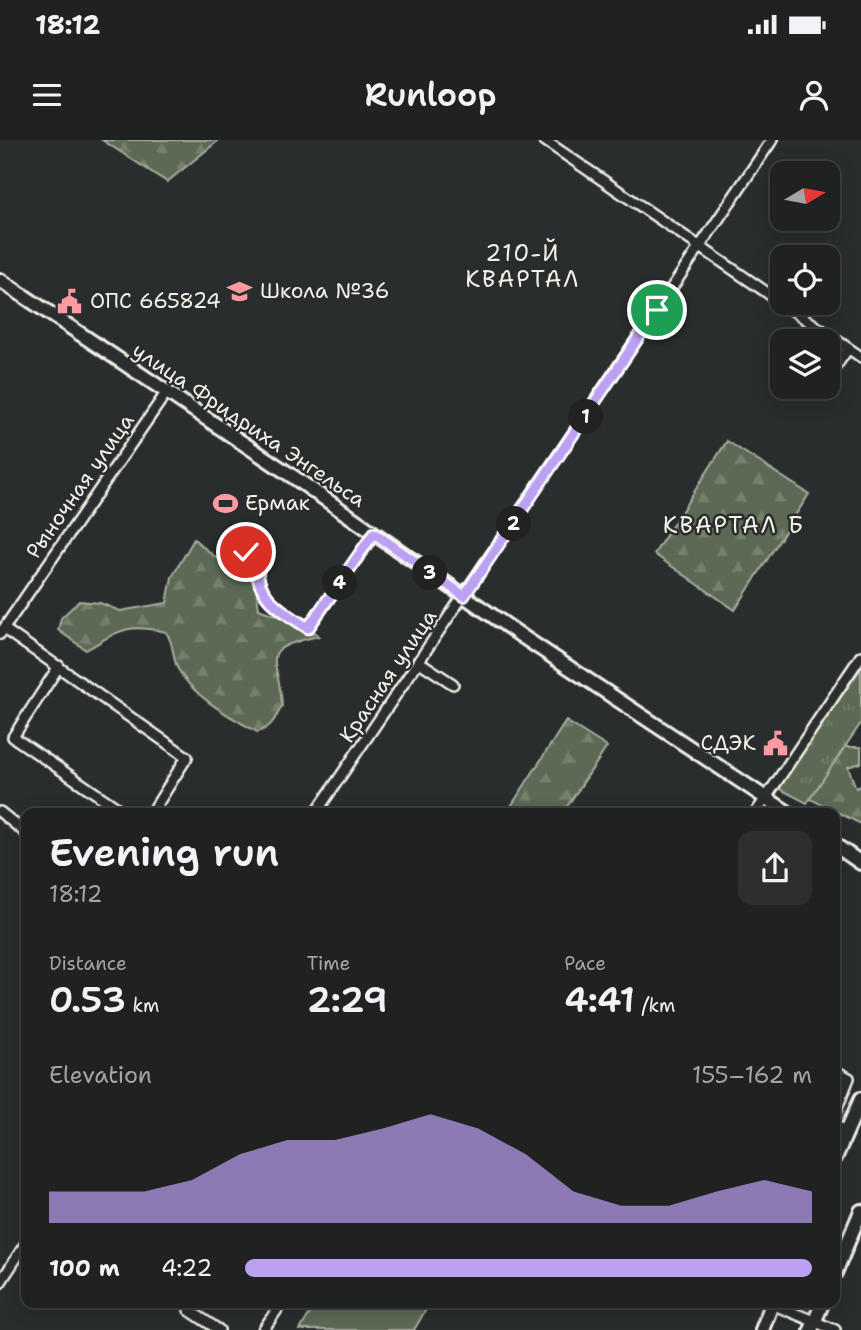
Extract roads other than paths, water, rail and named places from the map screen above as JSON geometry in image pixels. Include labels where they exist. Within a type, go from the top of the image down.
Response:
[{"type":"street","points":[[544,140],[861,357]]},
{"type":"street","name":"Красная улица","points":[[319,808],[772,140]]},
{"type":"street","name":"улица Фридриха Энгельса","points":[[0,280],[781,808]]},
{"type":"street","points":[[840,360],[848,349]]},
{"type":"street","name":"Рыночная улица","points":[[2,631],[166,393]]},
{"type":"street","points":[[246,552],[259,560],[256,570],[268,600],[308,628],[374,533]]},
{"type":"street","points":[[2,631],[59,666],[187,758],[155,808]]},
{"type":"street","points":[[759,808],[861,656]]},
{"type":"street","points":[[418,661],[453,684]]},
{"type":"street","points":[[59,666],[13,737],[117,808]]},
{"type":"street","points":[[0,812],[21,829]]},
{"type":"street","points":[[840,848],[861,863]]},
{"type":"street","points":[[840,1073],[849,1077],[840,1100]]},
{"type":"street","points":[[841,1129],[861,1099]]},
{"type":"street","points":[[840,1261],[861,1211]]},
{"type":"street","points":[[0,1283],[21,1251]]},
{"type":"street","points":[[263,1330],[278,1308]]},
{"type":"street","points":[[762,1330],[770,1308]]},
{"type":"street","points":[[779,1308],[812,1326],[835,1330]]},
{"type":"street","points":[[812,1326],[820,1308]]},
{"type":"street","points":[[189,1310],[219,1330]]},
{"type":"place","name":"Школа №36","points":[[240,291]]},
{"type":"place","name":"ОПС 665824","points":[[70,301]]},
{"type":"place","name":"Ермак","points":[[225,503]]},
{"type":"place","name":"СДЭК","points":[[776,743]]},
{"type":"district","name":"210-Й КВАРТАЛ","points":[[523,266]]},
{"type":"district","name":"КВАРТАЛ Б","points":[[734,525]]}]
